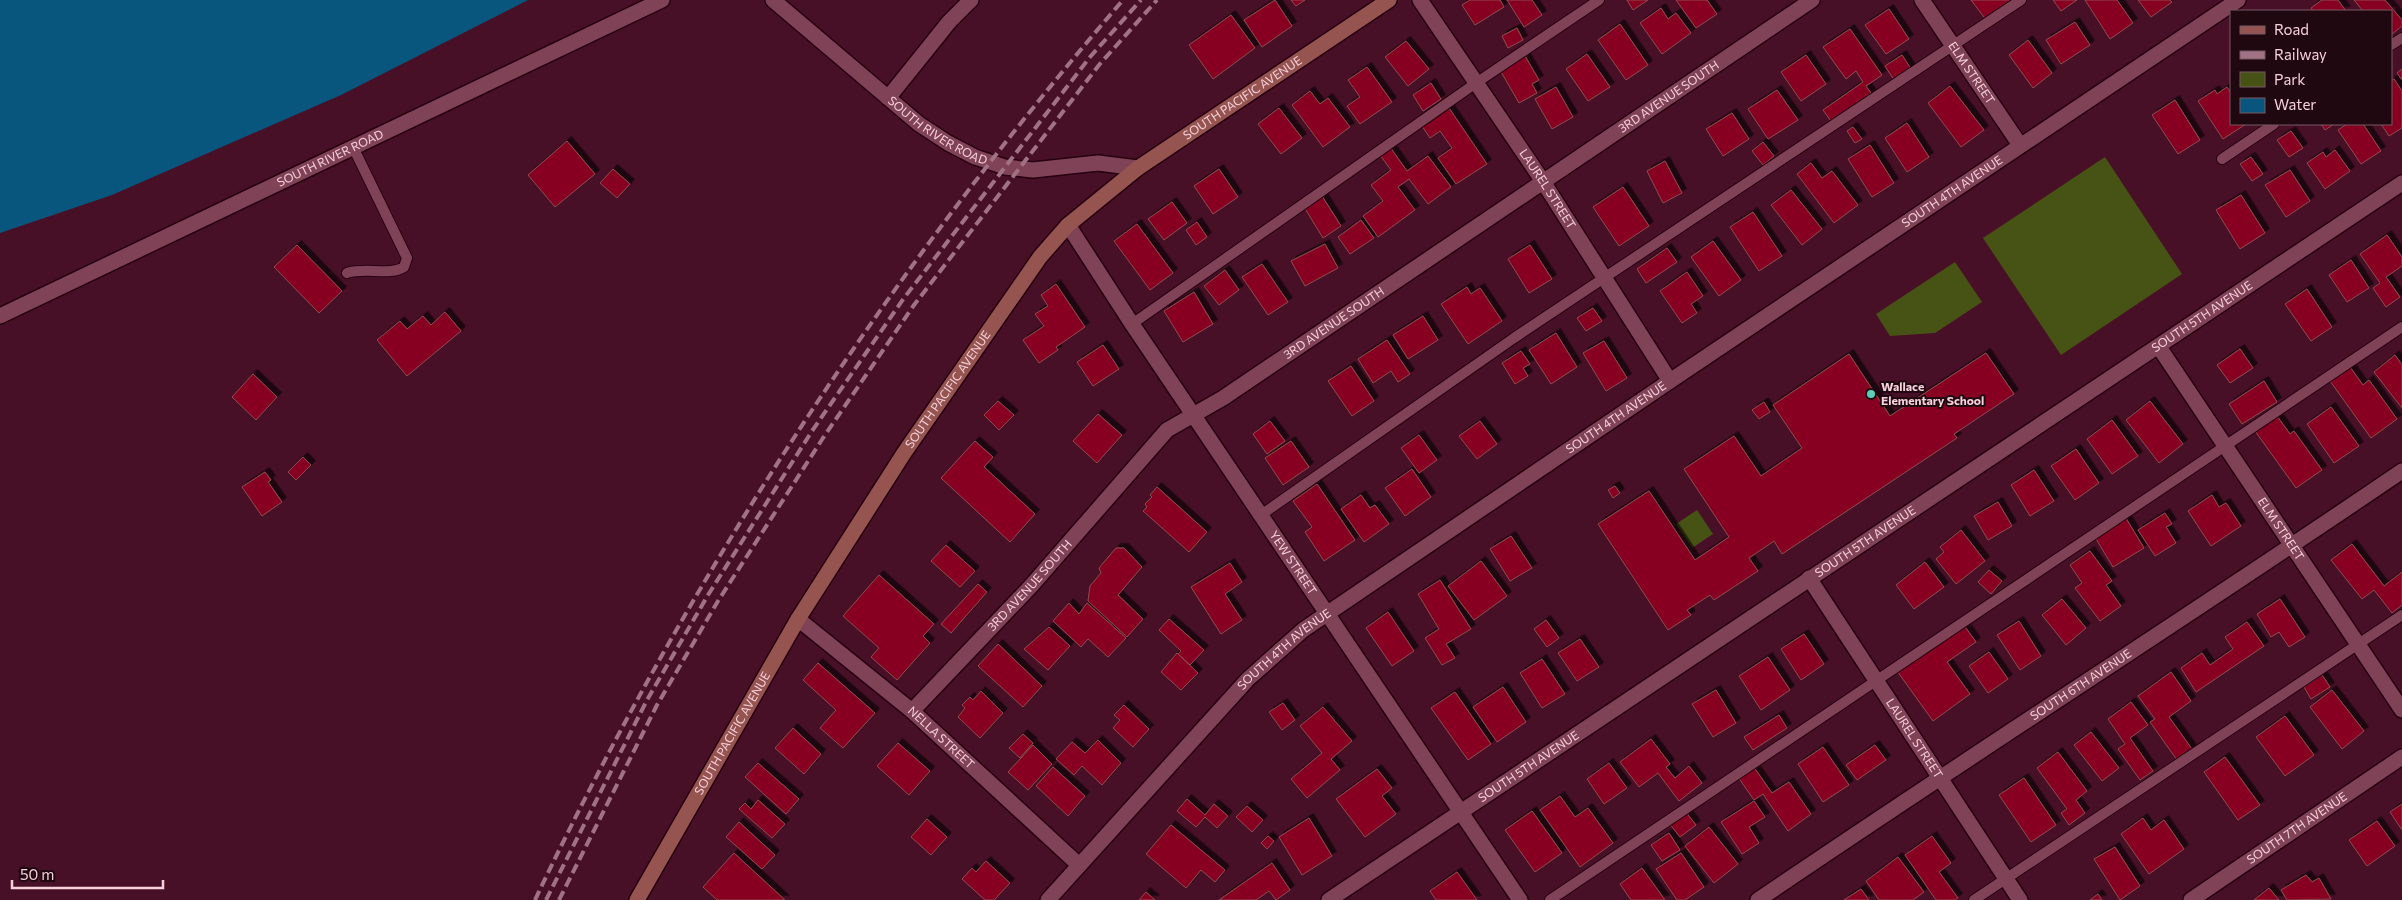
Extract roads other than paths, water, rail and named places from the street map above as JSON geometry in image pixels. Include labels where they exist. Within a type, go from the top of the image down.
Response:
[{"type":"street","name":"SOUTH RIVER ROAD","points":[[0,316],[662,0]]},
{"type":"street","name":"SOUTH RIVER ROAD","points":[[773,0],[919,124],[948,143],[975,157],[1005,167],[1033,170],[1098,163],[1138,168]]},
{"type":"street","points":[[888,98],[949,22],[971,0]]},
{"type":"street","name":"SOUTH PACIFIC AVENUE","points":[[637,900],[798,619],[904,453],[1040,257],[1068,225],[1138,168],[1389,0]]},
{"type":"street","name":"LAUREL STREET","points":[[1420,0],[1542,180],[1670,380]]},
{"type":"street","name":"3RD AVENUE SOUTH","points":[[912,712],[1031,586],[1167,430],[1223,398],[1542,180],[1812,0]]},
{"type":"street","name":"ELM STREET","points":[[1922,0],[2020,145]]},
{"type":"street","name":"SOUTH 4TH AVENUE","points":[[1048,900],[1248,679],[1303,630],[1670,380],[2238,0]]},
{"type":"street","name":"SOUTH 5TH AVENUE","points":[[1329,900],[2402,183]]},
{"type":"street","name":"YEW STREET","points":[[1068,225],[1132,324],[1520,900]]},
{"type":"street","name":"ELM STREET","points":[[2159,347],[2402,710]]},
{"type":"street","name":"SOUTH 6TH AVENUE","points":[[1758,900],[1939,777],[2292,546],[2402,471]]},
{"type":"street","name":"LAUREL STREET","points":[[1809,578],[2020,900]]},
{"type":"street","name":"NELLA STREET","points":[[798,619],[912,712],[1079,864]]},
{"type":"street","name":"SOUTH 7TH AVENUE","points":[[2191,900],[2402,758]]},
{"type":"lane","points":[[1132,324],[1476,83],[1600,0]]},
{"type":"lane","points":[[1261,515],[1604,278],[2021,0]]},
{"type":"lane","points":[[2222,159],[2273,125]]},
{"type":"lane","points":[[347,273],[360,269],[397,272],[404,267],[407,258],[353,147]]},
{"type":"lane","points":[[1550,900],[2402,327]]},
{"type":"lane","points":[[1974,900],[2402,615]]},
{"type":"water","points":[[0,0],[528,0],[341,95],[112,195],[0,233]]},
{"type":"railway","points":[[535,900],[595,779],[659,661],[727,545],[799,430],[874,319],[954,210],[1037,103],[1123,0]]},
{"type":"railway","points":[[546,900],[647,700],[708,595],[812,431],[904,298],[1090,57],[1141,0]]},
{"type":"railway","points":[[559,900],[657,705],[718,601],[823,438],[914,305],[1099,65],[1157,0]]},
{"type":"place","name":"Wallace Elementary School","points":[[1871,394]]}]
